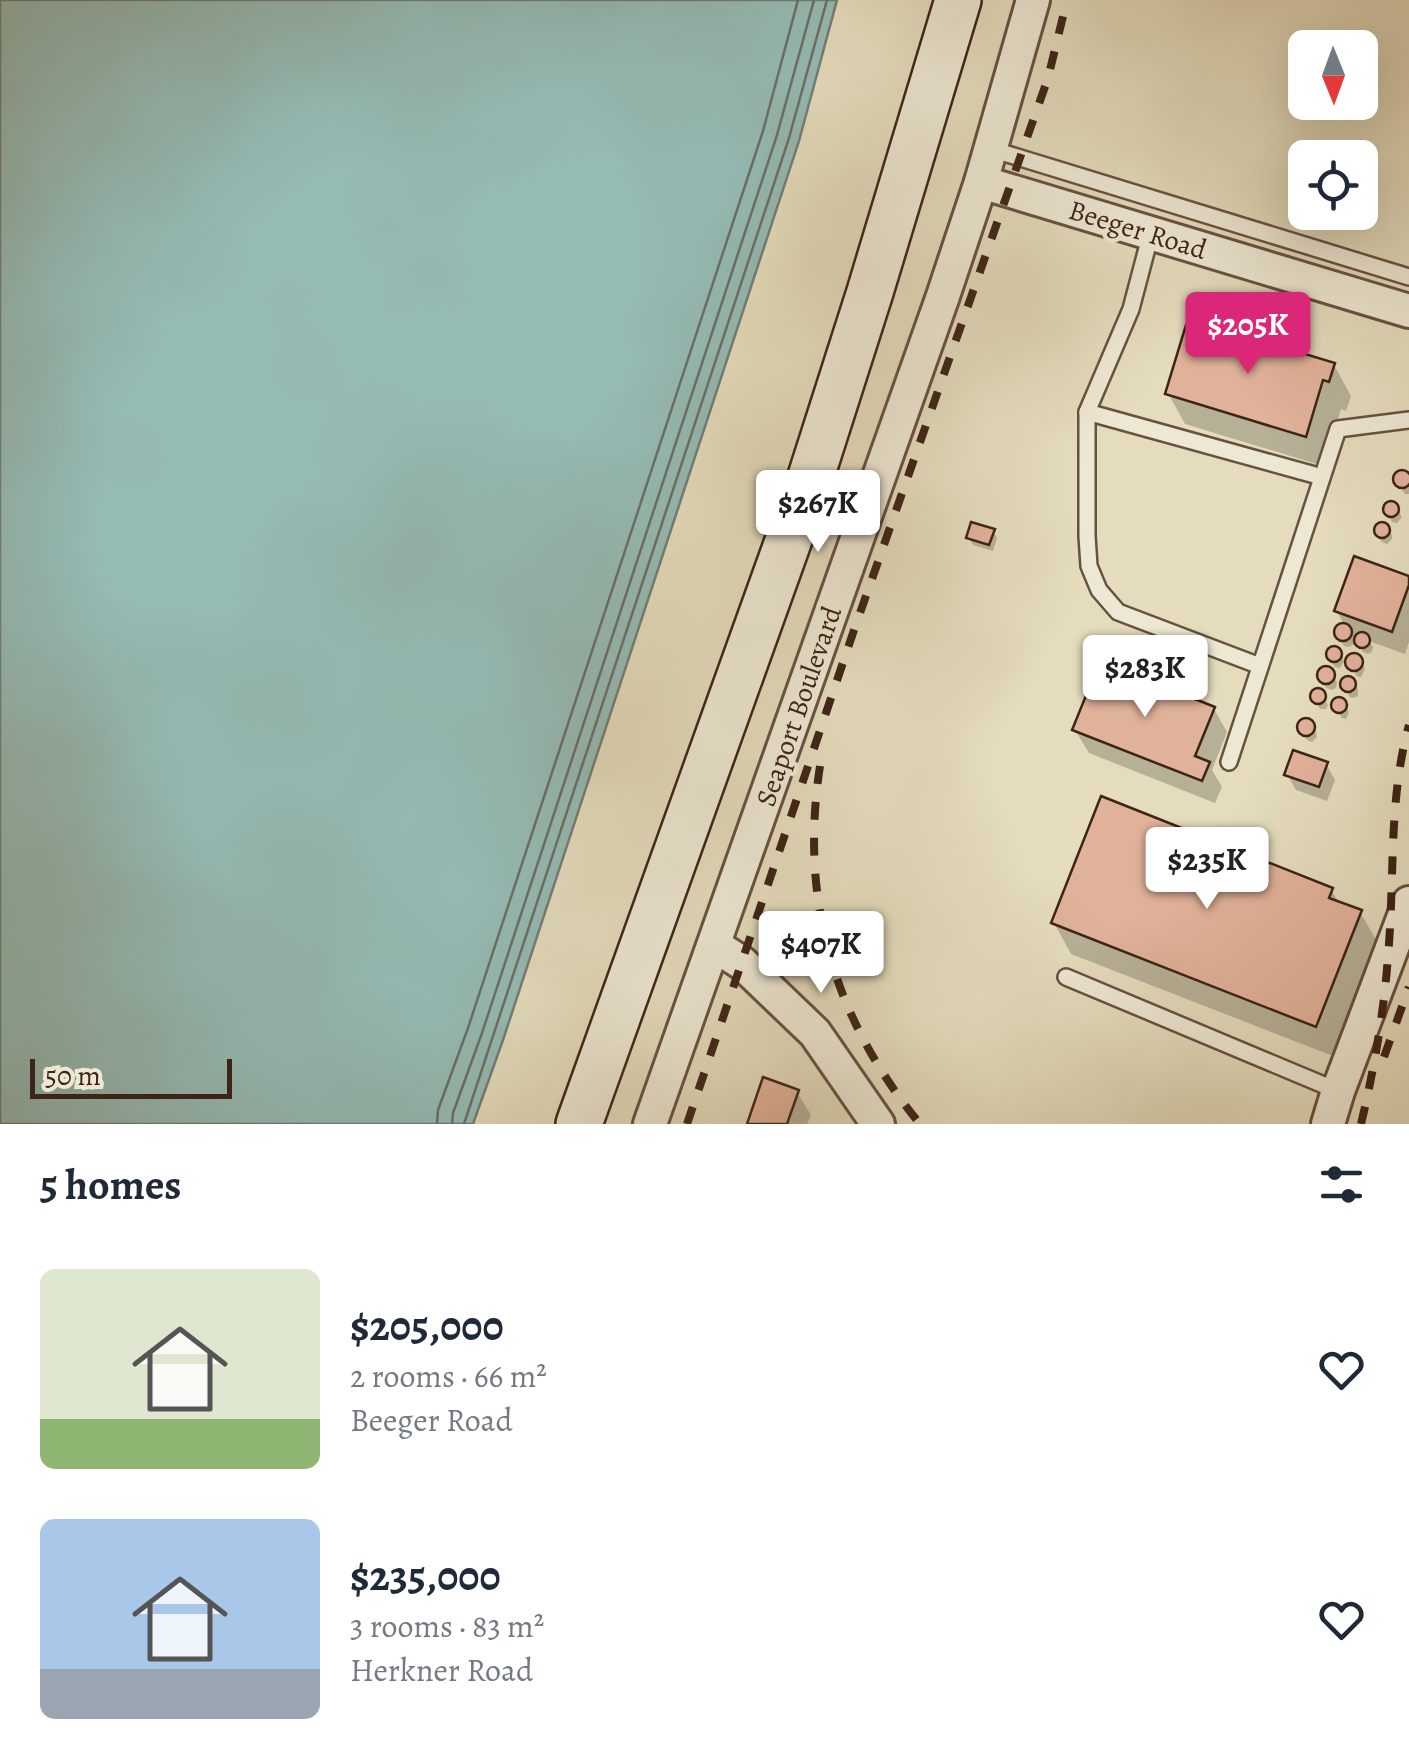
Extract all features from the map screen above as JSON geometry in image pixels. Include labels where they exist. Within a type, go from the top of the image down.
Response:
[{"type":"main road","points":[[578,1124],[808,486],[958,0]]},
{"type":"street","name":"Seaport Boulevard","points":[[650,1124],[981,182],[1033,0]]},
{"type":"street","name":"Beeger Road","points":[[981,182],[1409,311]]},
{"type":"street","points":[[1328,1124],[1409,904]]},
{"type":"street","points":[[714,945],[742,963],[816,1033],[866,1118]]},
{"type":"lane","points":[[991,149],[1409,277]]},
{"type":"lane","points":[[1151,233],[1131,308],[1087,412],[1089,566],[1099,590],[1118,612],[1260,666]]},
{"type":"lane","points":[[1087,412],[1322,477]]},
{"type":"lane","points":[[1229,762],[1338,429],[1409,420]]},
{"type":"lane","points":[[1066,976],[1338,1091]]},
{"type":"water","points":[[0,0],[837,0],[799,141],[473,1124],[0,1124]]},
{"type":"building","points":[[1216,320],[1261,334],[1259,340],[1335,363],[1329,382],[1323,380],[1306,437],[1165,394],[1186,325],[1212,333]]},
{"type":"building","points":[[1396,473],[1408,473],[1408,485],[1396,485]]},
{"type":"building","points":[[1391,501],[1399,509],[1391,517],[1383,509]]},
{"type":"building","points":[[971,522],[995,529],[989,545],[966,538]]},
{"type":"building","points":[[1382,522],[1390,530],[1382,538],[1374,530]]},
{"type":"building","points":[[1354,556],[1409,576],[1392,632],[1334,611]]},
{"type":"building","points":[[1343,623],[1352,632],[1343,641],[1334,632]]},
{"type":"building","points":[[1362,632],[1370,640],[1362,648],[1354,640]]},
{"type":"building","points":[[1334,646],[1342,654],[1334,662],[1326,654]]},
{"type":"building","points":[[1354,653],[1363,662],[1354,671],[1345,662]]},
{"type":"building","points":[[1100,661],[1215,707],[1195,756],[1210,762],[1202,781],[1072,730]]},
{"type":"building","points":[[1326,666],[1335,675],[1326,684],[1317,675]]},
{"type":"building","points":[[1348,676],[1356,684],[1348,692],[1340,684]]},
{"type":"building","points":[[1318,688],[1326,696],[1318,704],[1310,696]]},
{"type":"building","points":[[1339,697],[1347,705],[1339,713],[1331,705]]},
{"type":"building","points":[[1306,718],[1315,727],[1306,736],[1297,727]]},
{"type":"building","points":[[1293,750],[1328,762],[1319,787],[1284,775]]},
{"type":"building","points":[[1101,796],[1333,888],[1329,898],[1362,910],[1316,1027],[1051,923]]},
{"type":"building","points":[[763,1077],[799,1090],[787,1124],[747,1124]]},
{"type":"railway","points":[[687,1124],[854,630],[1048,78],[1067,0]]},
{"type":"railway","points":[[1361,1124],[1384,998],[1395,811],[1409,725]]},
{"type":"railway","points":[[820,766],[815,864],[830,956],[865,1043],[920,1124]]},
{"type":"railway","points":[[1384,1057],[1409,987]]}]
